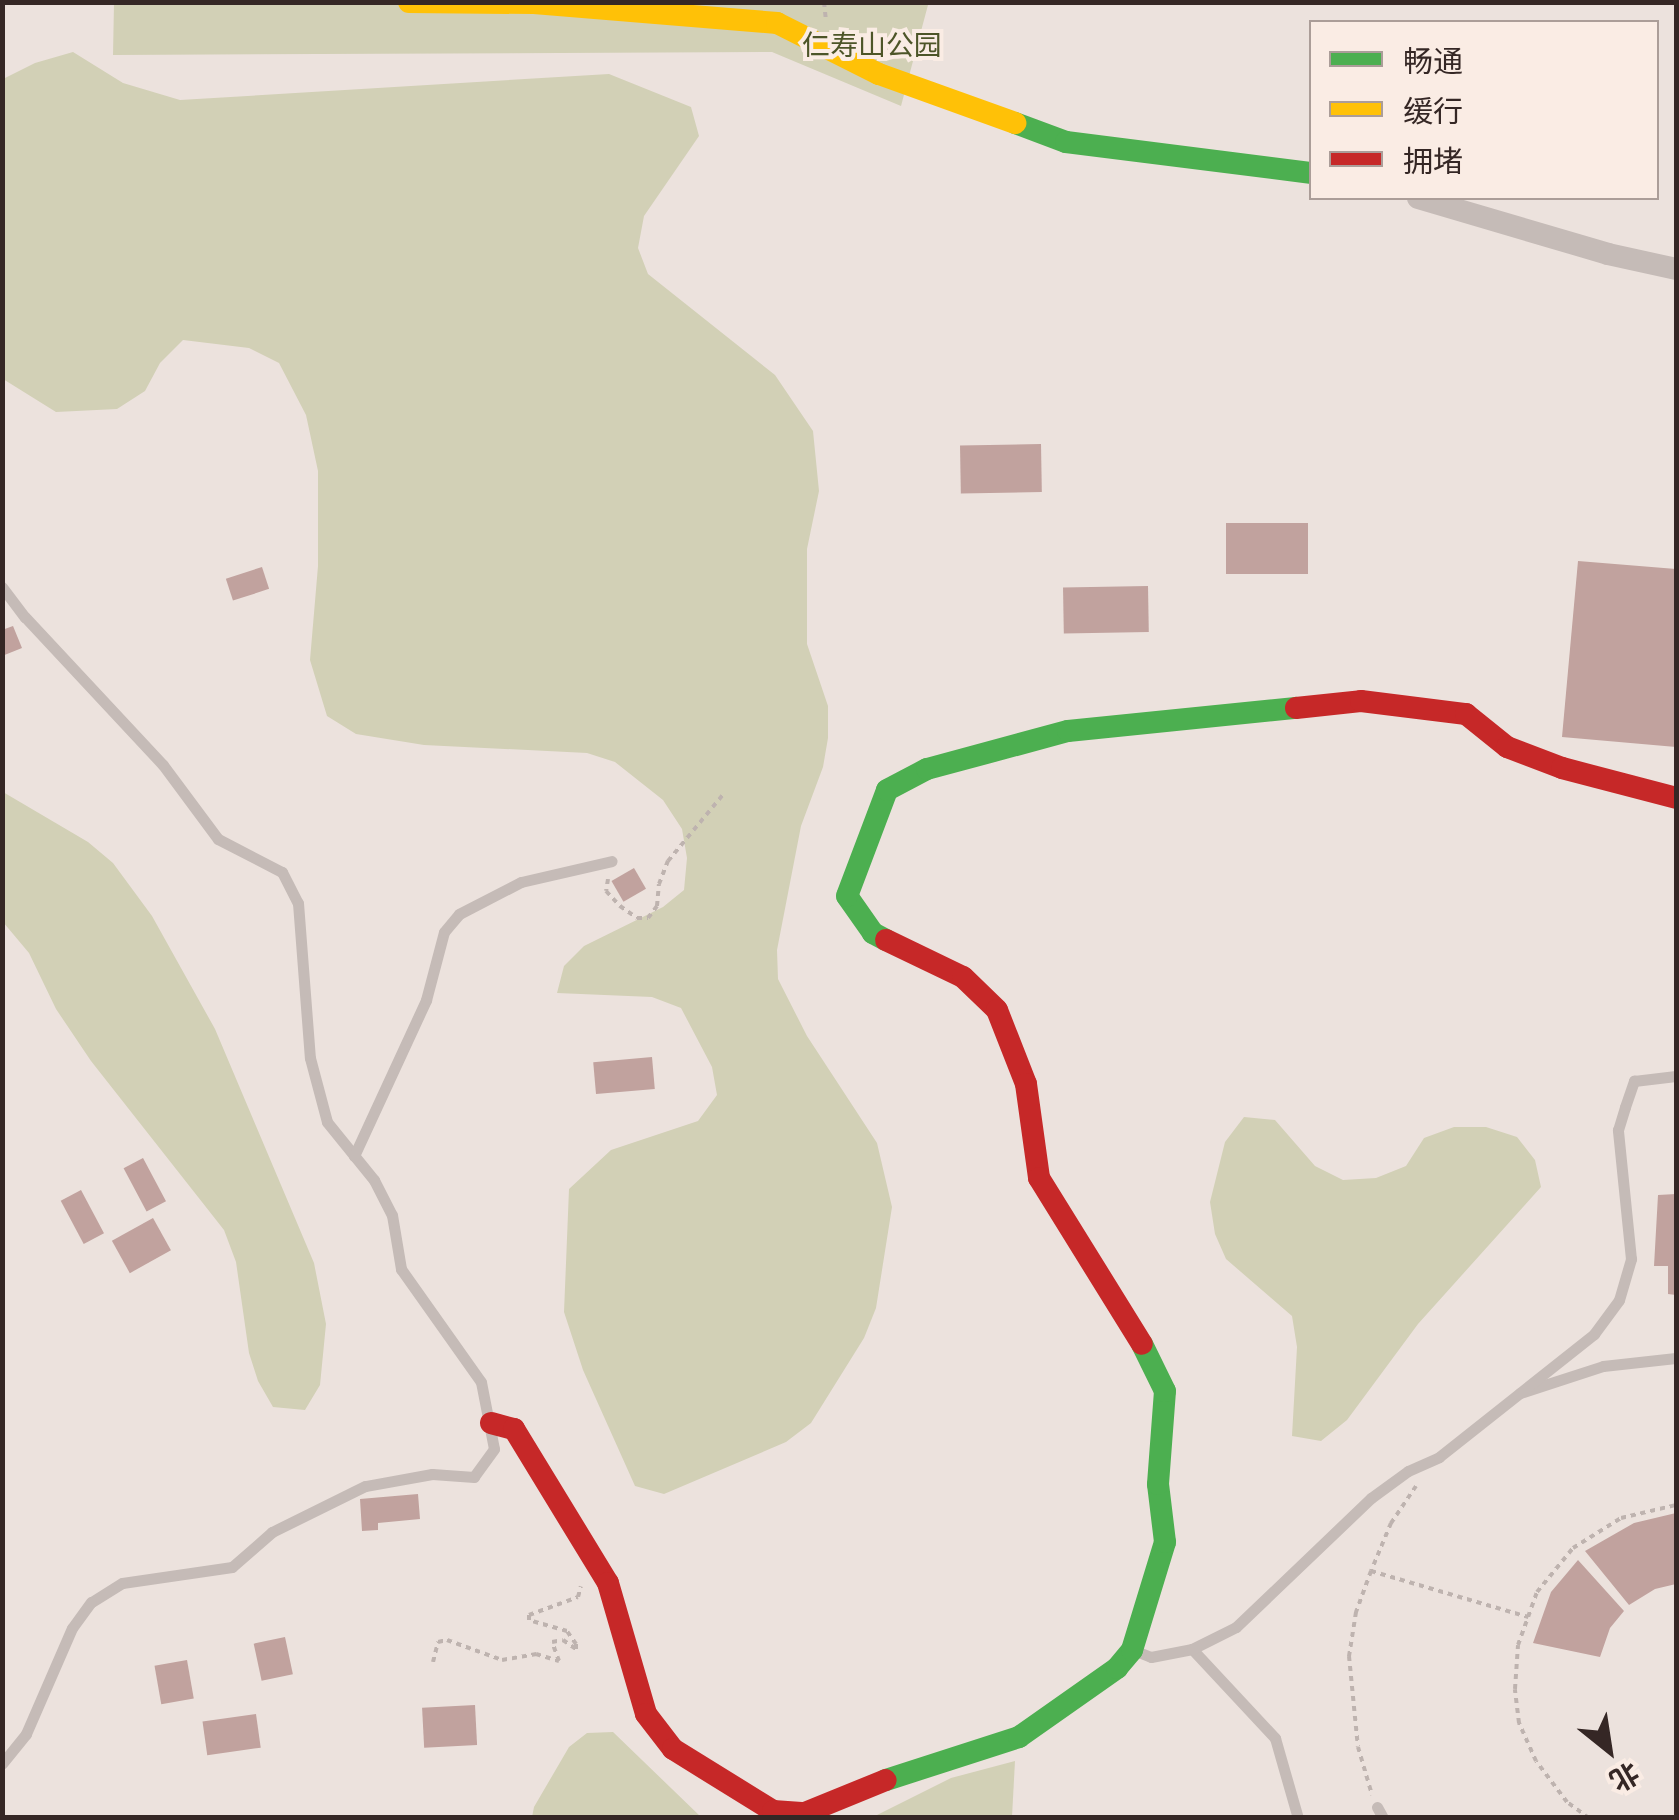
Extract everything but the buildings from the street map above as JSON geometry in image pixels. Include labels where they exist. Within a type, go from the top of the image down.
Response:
[{"type":"street","points":[[410,2],[534,3],[776,23],[879,74],[1066,142],[1309,173]]},
{"type":"street","points":[[1425,200],[1608,254],[1676,269]]},
{"type":"street","points":[[491,1423],[514,1429],[608,1582],[646,1714],[673,1749],[772,1811],[806,1812],[912,1770],[1018,1738],[1117,1668],[1132,1650],[1165,1542],[1158,1484],[1166,1391],[1151,1358],[1039,1178],[1026,1084],[997,1010],[962,977],[874,933],[847,896],[887,790],[928,769],[1068,731],[1361,701],[1466,714],[1507,747],[1562,768],[1676,798]]},
{"type":"lane","points":[[2,587],[24,616],[163,766],[218,839],[282,872],[298,903],[310,1058],[327,1122],[374,1180],[392,1215],[400,1270],[481,1382],[494,1450],[474,1476],[432,1474],[365,1486],[272,1532],[232,1567],[122,1582],[91,1602],[72,1628],[26,1734],[2,1764]]},
{"type":"lane","points":[[354,1156],[426,1000],[444,932],[459,914],[521,882],[612,861]]},
{"type":"lane","points":[[1132,1650],[1151,1657],[1192,1649],[1236,1627],[1371,1498],[1439,1457],[1512,1395],[1594,1334],[1620,1300],[1631,1258],[1618,1130],[1634,1081],[1676,1076]]},
{"type":"lane","points":[[1512,1395],[1602,1366],[1676,1358]]},
{"type":"lane","points":[[1192,1649],[1275,1738],[1298,1818]]},
{"type":"path","points":[[612,861],[606,891],[637,918],[648,918],[656,906],[668,861],[725,792]]},
{"type":"path","points":[[1380,1812],[1358,1747],[1349,1656],[1356,1612],[1391,1523],[1439,1457]]},
{"type":"path","points":[[1589,1818],[1567,1802],[1536,1762],[1519,1723],[1515,1689],[1518,1646],[1537,1592],[1572,1548],[1621,1518],[1676,1505]]},
{"type":"path","points":[[433,1662],[438,1642],[446,1640],[502,1660],[536,1654],[560,1661],[552,1642],[563,1640],[576,1649],[576,1644],[567,1631],[529,1620],[529,1615],[578,1597],[591,1552]]},
{"type":"path","points":[[1371,1571],[1528,1617]]},
{"type":"green space","name":"仁寿山公园","points":[[114,3],[941,3],[928,5],[901,106],[772,52],[113,55]]},
{"type":"green space","points":[[73,52],[123,83],[180,100],[609,74],[691,107],[699,136],[644,216],[638,248],[648,274],[775,375],[813,431],[819,491],[807,549],[807,644],[828,706],[828,738],[823,767],[801,826],[777,950],[778,979],[807,1036],[877,1143],[892,1207],[876,1308],[864,1338],[811,1423],[786,1442],[664,1494],[635,1486],[583,1370],[564,1312],[569,1189],[611,1150],[698,1121],[717,1095],[712,1067],[681,1008],[652,997],[557,993],[564,966],[584,946],[663,907],[684,890],[687,858],[682,829],[663,800],[615,762],[587,753],[424,745],[356,734],[327,716],[310,660],[318,566],[318,471],[306,415],[279,363],[249,348],[183,340],[160,363],[145,391],[117,409],[56,412],[3,379],[3,79],[35,63]]},
{"type":"green space","points":[[3,792],[88,842],[113,863],[152,916],[215,1029],[314,1263],[326,1324],[320,1385],[305,1410],[273,1407],[258,1381],[249,1353],[236,1262],[224,1230],[91,1061],[56,1009],[29,953],[3,922]]},
{"type":"green space","points":[[1244,1117],[1275,1120],[1315,1166],[1343,1180],[1376,1178],[1406,1166],[1424,1138],[1454,1127],[1486,1127],[1517,1137],[1535,1160],[1541,1187],[1418,1324],[1347,1420],[1321,1441],[1292,1436],[1297,1347],[1292,1316],[1226,1259],[1215,1234],[1210,1202],[1225,1142]]},
{"type":"green space","points":[[613,1732],[701,1817],[532,1817],[569,1747],[587,1733]]},
{"type":"green space","points":[[1015,1761],[1012,1817],[873,1817],[951,1778]]},
{"type":"traffic: fast","points":[[1015,123],[1066,142],[1309,173]]},
{"type":"traffic: fast","points":[[886,940],[873,933],[847,896],[887,790],[927,769],[1068,731],[1296,708]]},
{"type":"traffic: fast","points":[[886,1780],[1019,1737],[1117,1668],[1132,1650],[1165,1542],[1158,1484],[1165,1391],[1142,1344]]},
{"type":"traffic: slow","points":[[409,2],[534,3],[777,23],[879,74],[1015,123]]},
{"type":"traffic: jam","points":[[1296,708],[1361,701],[1466,714],[1507,747],[1562,768],[1676,798]]},
{"type":"traffic: jam","points":[[886,940],[963,977],[997,1010],[1026,1084],[1039,1178],[1142,1344]]},
{"type":"traffic: jam","points":[[491,1423],[514,1429],[608,1583],[646,1714],[673,1749],[773,1811],[805,1813],[886,1780]]}]
